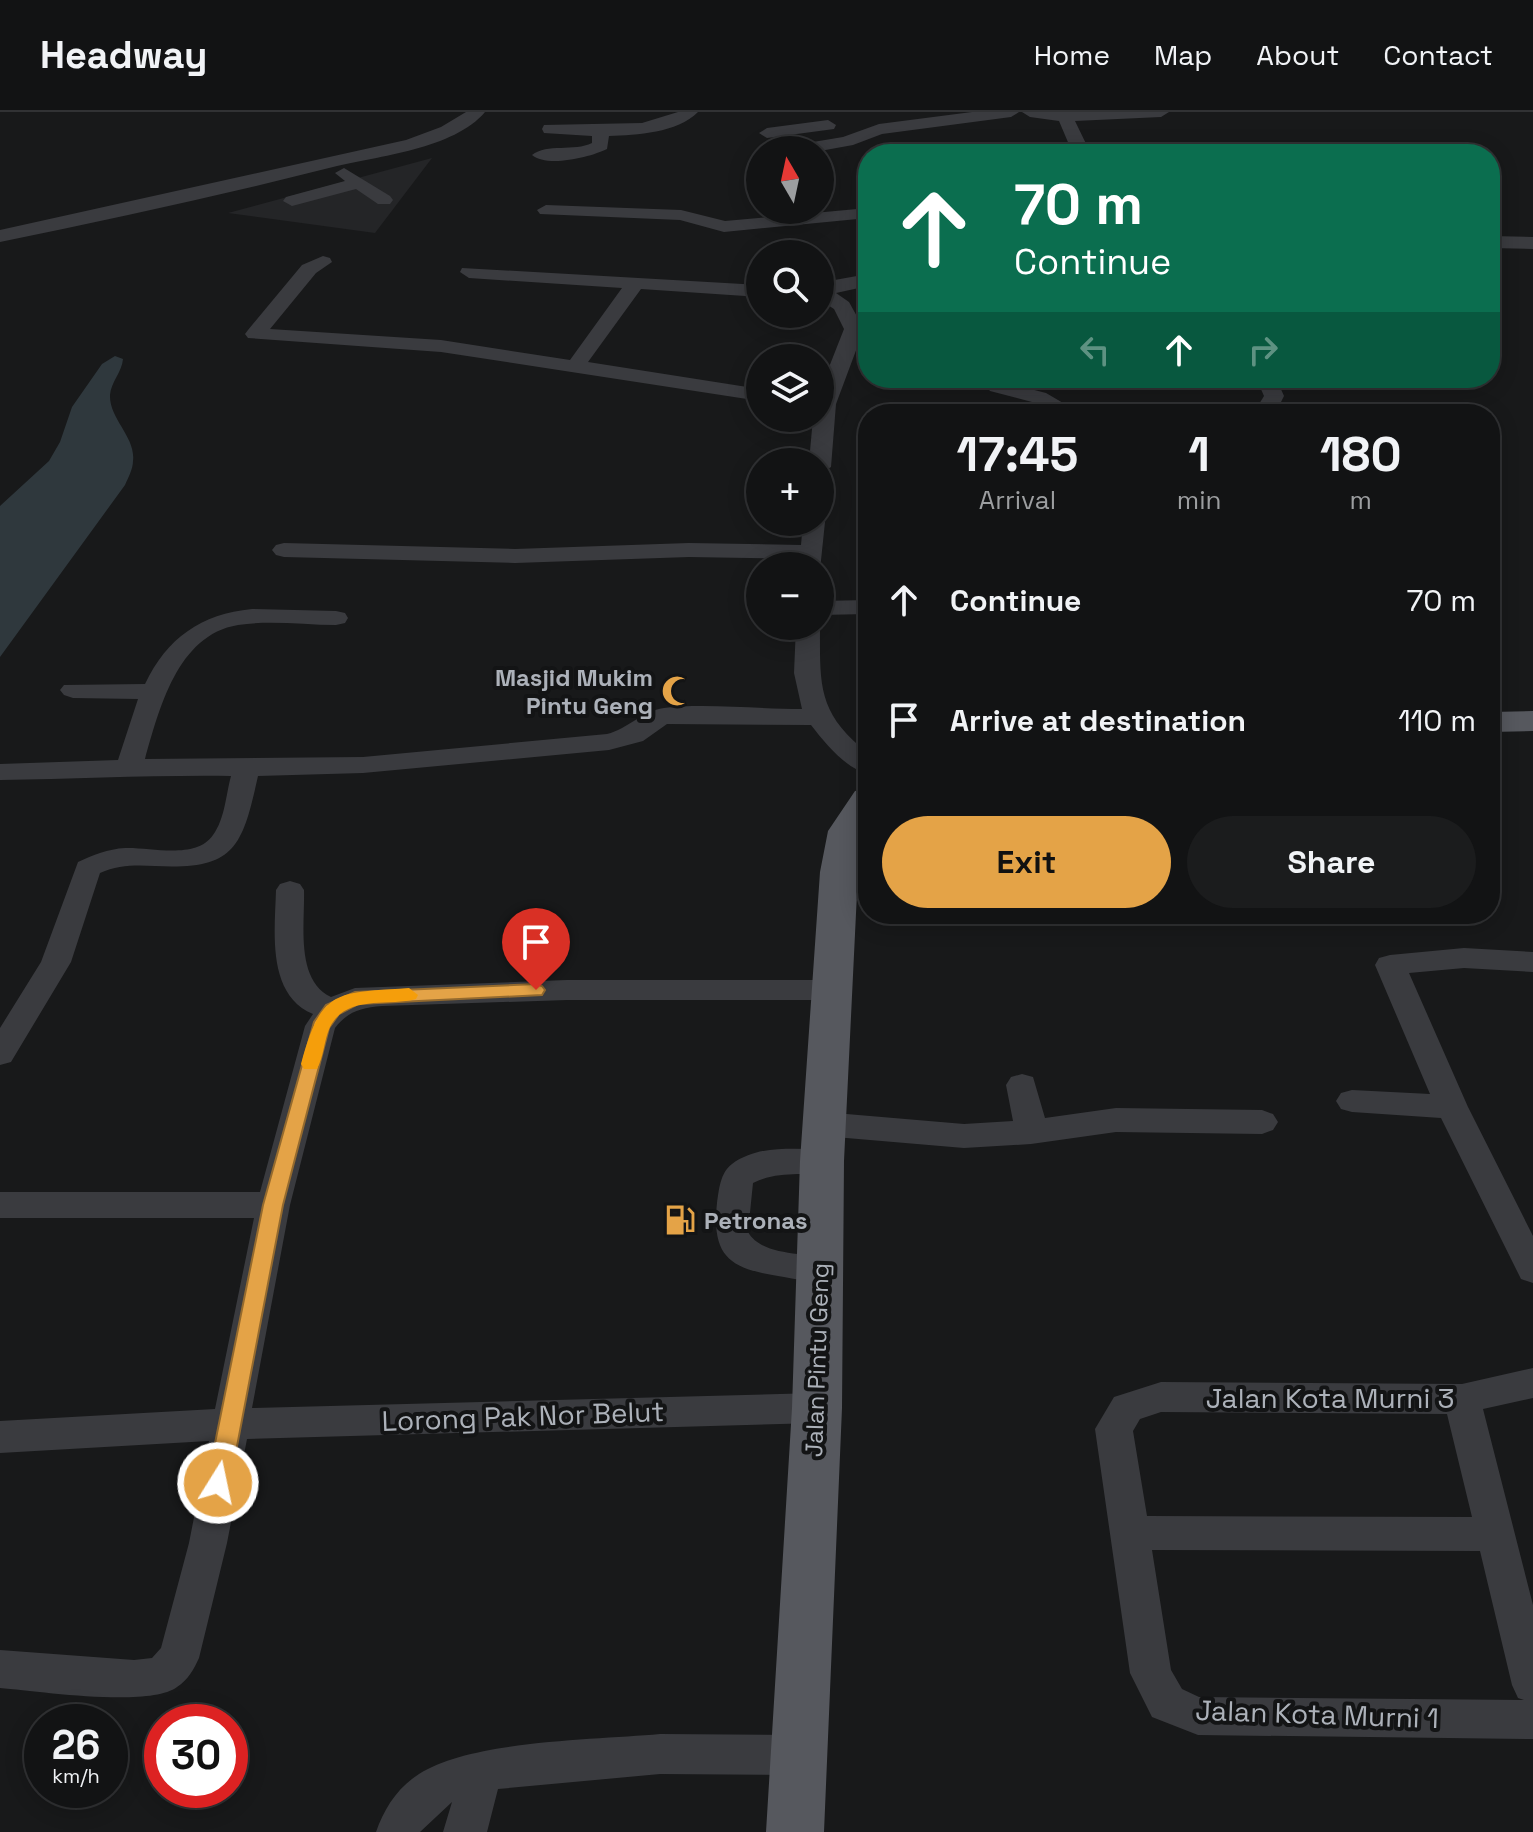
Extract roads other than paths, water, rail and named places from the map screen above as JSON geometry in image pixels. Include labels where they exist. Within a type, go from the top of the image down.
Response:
[{"type":"main road","points":[[1500,722],[1533,721]]},
{"type":"main road","name":"Jalan Pintu Geng","points":[[795,1832],[817,1408],[822,1142],[834,990],[839,872],[847,831],[858,814]]},
{"type":"street","points":[[0,236],[205,195],[447,131],[477,112]]},
{"type":"street","points":[[550,129],[600,131],[667,124],[690,112]]},
{"type":"street","points":[[834,143],[879,129],[1011,112]]},
{"type":"street","points":[[1030,112],[1065,117],[1161,112]]},
{"type":"street","points":[[1065,117],[1077,144]]},
{"type":"street","points":[[767,133],[839,126],[859,131],[862,135]]},
{"type":"street","points":[[541,155],[593,151],[601,145],[600,131]]},
{"type":"street","points":[[328,163],[384,200]]},
{"type":"street","points":[[292,201],[359,183]]},
{"type":"street","points":[[546,210],[681,215],[724,227],[747,224]]},
{"type":"street","points":[[834,214],[858,213]]},
{"type":"street","points":[[1500,242],[1533,243]]},
{"type":"street","points":[[323,262],[309,269],[255,334],[441,346],[746,393]]},
{"type":"street","points":[[469,272],[746,290]]},
{"type":"street","points":[[834,286],[858,282]]},
{"type":"street","points":[[574,368],[635,284]]},
{"type":"street","points":[[834,301],[842,306],[854,329],[834,380]]},
{"type":"street","points":[[842,362],[858,363]]},
{"type":"street","points":[[1001,388],[1039,397],[1052,404]]},
{"type":"street","points":[[284,550],[515,556],[689,550],[746,554]]},
{"type":"street","points":[[834,608],[858,607]]},
{"type":"street","points":[[129,767],[152,692],[193,637],[225,620],[336,618]]},
{"type":"street","points":[[808,640],[808,687],[815,717],[858,758]]},
{"type":"street","points":[[73,690],[152,692]]},
{"type":"street","points":[[0,772],[83,772],[129,767],[363,765],[609,742],[634,735],[651,721],[680,714],[815,717]]},
{"type":"street","points":[[0,1054],[56,962],[88,868],[115,856],[187,859],[213,852],[226,838],[246,768]]},
{"type":"street","points":[[290,890],[293,966],[298,986],[311,1001],[333,1009]]},
{"type":"street","points":[[1533,962],[1464,958],[1390,965],[1452,1107],[1533,1270]]},
{"type":"street","points":[[0,1669],[134,1679],[162,1675],[179,1658],[208,1543],[273,1205],[320,1026],[333,1009],[355,998],[473,991],[834,990]]},
{"type":"street","points":[[1022,1085],[1031,1132]]},
{"type":"street","points":[[1352,1101],[1452,1107]]},
{"type":"street","points":[[820,1269],[759,1260],[736,1245],[731,1232],[736,1183],[741,1174],[822,1142],[1031,1132],[1116,1120],[1262,1122]]},
{"type":"street","points":[[0,1205],[273,1205]]},
{"type":"street","name":"Jalan Kota Murni 3","points":[[1127,1408],[1161,1397],[1462,1399],[1533,1383]]},
{"type":"street","points":[[1462,1399],[1533,1685]]},
{"type":"street","name":"Lorong Pak Nor Belut","points":[[0,1437],[229,1424],[817,1408]]},
{"type":"street","name":"Jalan Kota Murni 1","points":[[1127,1408],[1114,1429],[1151,1673],[1167,1703],[1198,1716],[1533,1720]]},
{"type":"street","points":[[1130,1533],[1495,1534]]},
{"type":"street","points":[[398,1832],[402,1819],[434,1788],[482,1770],[660,1754],[799,1755]]},
{"type":"street","points":[[465,1832],[482,1770]]},
{"type":"place","name":"Masjid Mukim Pintu Geng","points":[[677,691]]},
{"type":"place","name":"Petronas","points":[[680,1220]]}]
